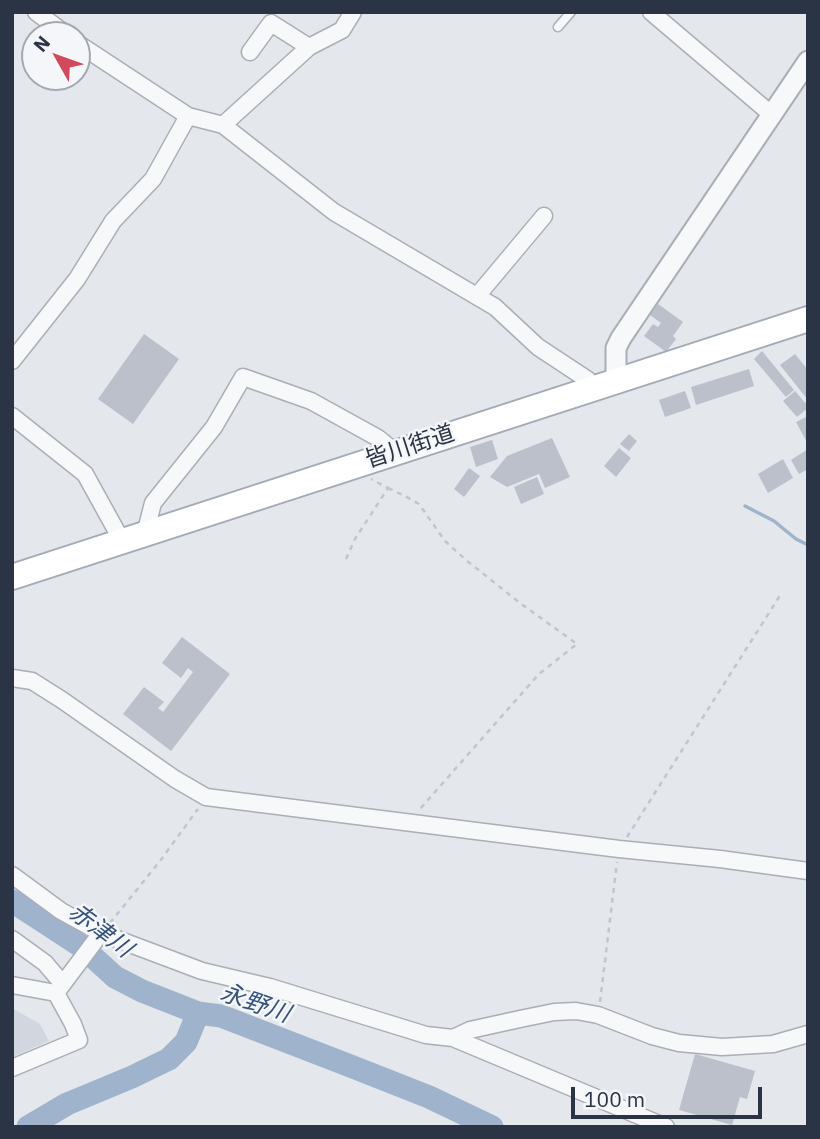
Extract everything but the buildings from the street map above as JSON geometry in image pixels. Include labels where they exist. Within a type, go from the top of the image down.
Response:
[{"type":"main road","name":"皆川街道","points":[[13,575],[808,319]]},
{"type":"street","points":[[223,125],[309,47],[342,30],[353,12]]},
{"type":"street","points":[[651,12],[771,114]]},
{"type":"street","points":[[250,52],[271,23],[309,47]]},
{"type":"street","points":[[91,52],[188,116],[223,125],[334,212],[495,307],[538,347],[588,380],[590,389]]},
{"type":"street","points":[[616,381],[616,348],[621,338],[808,61]]},
{"type":"street","points":[[12,361],[77,279],[113,221],[153,179],[188,116]]},
{"type":"street","points":[[477,296],[544,216]]},
{"type":"street","points":[[12,416],[85,474],[133,537],[153,503],[214,427],[243,377],[311,401],[378,438],[396,452]]},
{"type":"street","points":[[12,678],[32,681],[175,779],[206,797],[808,871]]},
{"type":"street","points":[[12,875],[99,935],[202,971],[271,987],[426,1035],[453,1038],[666,1127]]},
{"type":"street","points":[[63,983],[99,935]]},
{"type":"street","points":[[12,939],[45,963],[63,983],[79,1040],[12,1068]]},
{"type":"street","points":[[12,985],[63,983]]},
{"type":"street","points":[[453,1038],[470,1030],[554,1012],[576,1011],[598,1015],[652,1036],[679,1043],[722,1047],[773,1044],[808,1034]]},
{"type":"lane","points":[[558,27],[570,12]]},
{"type":"path","points":[[359,464],[371,479],[419,504],[445,541],[466,560],[577,644],[539,674],[409,822]]},
{"type":"path","points":[[346,559],[355,539],[388,488]]},
{"type":"path","points":[[598,1015],[619,849],[781,594]]},
{"type":"path","points":[[99,935],[160,861],[206,797]]},
{"type":"shaded area","points":[[12,1008],[40,1024],[49,1041],[12,1057]]},
{"type":"waterway","points":[[745,506],[774,521],[808,545]]},
{"type":"waterway","name":"永野川","points":[[12,901],[81,946],[115,977],[142,991],[198,1013],[221,1016],[353,1067],[429,1097],[492,1127]]},
{"type":"waterway","name":"永野川","points":[[28,1127],[67,1104],[169,1059],[186,1042],[198,1013]]},
{"type":"water label","name":"赤津川","points":[[100,931]]}]
